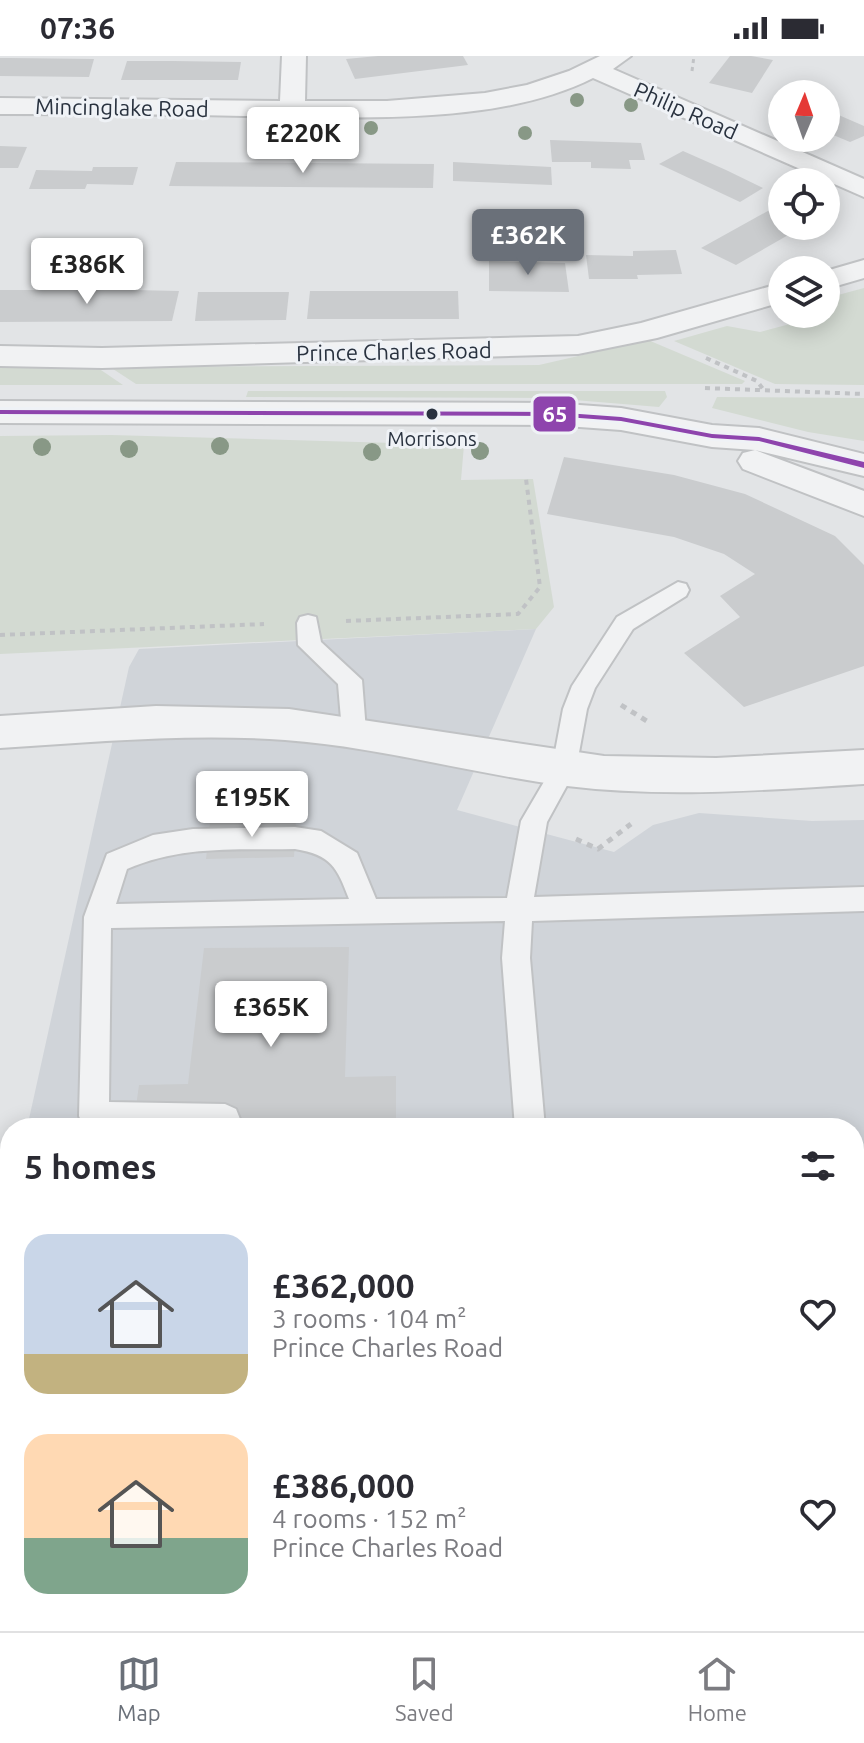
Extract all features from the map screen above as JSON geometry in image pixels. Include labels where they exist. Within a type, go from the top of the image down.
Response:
[{"type":"street","points":[[292,109],[294,56]]},
{"type":"street","name":"Mincinglake Road","points":[[0,106],[292,109],[428,106],[544,87],[595,70],[619,56]]},
{"type":"street","name":"Philip Road","points":[[595,70],[864,189]]},
{"type":"street","points":[[840,276],[864,269]]},
{"type":"street","name":"Prince Charles Road","points":[[0,356],[102,358],[578,345],[646,331],[768,296]]},
{"type":"street","points":[[0,412],[552,414],[621,419],[712,436],[759,439],[864,465]]},
{"type":"street","points":[[712,436],[743,456],[864,504]]},
{"type":"street","points":[[0,732],[249,722],[354,731],[564,769],[629,776],[723,775],[864,767]]},
{"type":"lane","points":[[529,1118],[516,958],[519,908],[534,821],[564,769],[575,709],[584,686],[604,653],[625,623],[678,590]]},
{"type":"lane","points":[[308,623],[310,645],[350,680],[354,731]]},
{"type":"lane","points":[[93,1118],[98,917],[116,862],[153,846],[208,840],[295,838],[321,842],[348,861],[367,911]]},
{"type":"lane","points":[[98,917],[630,908],[864,899]]},
{"type":"path","points":[[764,390],[864,394]]},
{"type":"path","points":[[0,635],[518,614],[540,587],[526,479]]},
{"type":"shaded area","points":[[864,288],[864,385],[775,384],[674,341],[727,326],[760,332],[775,328],[840,328],[840,294]]},
{"type":"shaded area","points":[[648,340],[745,381],[742,384],[136,384],[110,367],[539,365]]},
{"type":"shaded area","points":[[0,366],[95,366],[123,385],[0,385]]},
{"type":"shaded area","points":[[248,391],[665,391],[667,397],[659,407],[550,398],[246,397]]},
{"type":"shaded area","points":[[717,397],[864,398],[864,441],[808,432],[712,408]]},
{"type":"shaded area","points":[[111,435],[464,445],[461,480],[533,479],[554,607],[536,629],[0,654],[0,436]]},
{"type":"shaded area","points":[[536,629],[457,810],[614,852],[653,825],[699,813],[812,821],[864,820],[864,1118],[29,1118],[129,667],[139,649]]},
{"type":"building","points":[[463,56],[468,65],[355,79],[346,59]]},
{"type":"building","points":[[730,56],[773,60],[752,93],[709,83]]},
{"type":"building","points":[[0,58],[94,59],[89,77],[0,76]]},
{"type":"building","points":[[127,61],[241,62],[238,80],[121,80]]},
{"type":"building","points":[[840,116],[864,126],[864,136],[850,142],[840,138]]},
{"type":"building","points":[[550,140],[641,143],[645,160],[629,160],[631,169],[591,168],[591,162],[552,162]]},
{"type":"building","points":[[0,146],[27,147],[18,168],[0,168]]},
{"type":"building","points":[[683,151],[763,188],[740,202],[659,164]]},
{"type":"building","points":[[176,162],[434,164],[433,188],[169,186]]},
{"type":"building","points":[[453,162],[551,167],[552,185],[453,181]]},
{"type":"building","points":[[93,167],[138,167],[133,185],[87,184],[85,189],[29,189],[36,170],[92,171]]},
{"type":"building","points":[[768,211],[768,240],[780,240],[736,265],[701,248]]},
{"type":"building","points":[[676,250],[682,274],[637,275],[638,279],[589,279],[586,255],[633,256],[633,251]]},
{"type":"building","points":[[489,261],[565,263],[569,292],[489,291]]},
{"type":"building","points":[[0,290],[179,291],[172,321],[0,322]]},
{"type":"building","points":[[310,291],[458,291],[459,319],[307,319]]},
{"type":"building","points":[[198,292],[289,292],[286,320],[195,321]]},
{"type":"building","points":[[564,457],[674,475],[745,494],[835,536],[864,565],[864,666],[744,707],[684,653],[740,617],[720,596],[755,574],[724,554],[674,537],[547,514]]},
{"type":"building","points":[[296,819],[294,857],[206,859],[210,822]]},
{"type":"building","points":[[349,947],[345,1077],[396,1076],[396,1118],[134,1118],[139,1085],[188,1084],[204,948]]},
{"type":"transit line","name":"65","points":[[0,412],[552,414],[621,419],[712,436],[759,439],[864,465]]},
{"type":"place","name":"Morrisons","points":[[432,414]]}]
